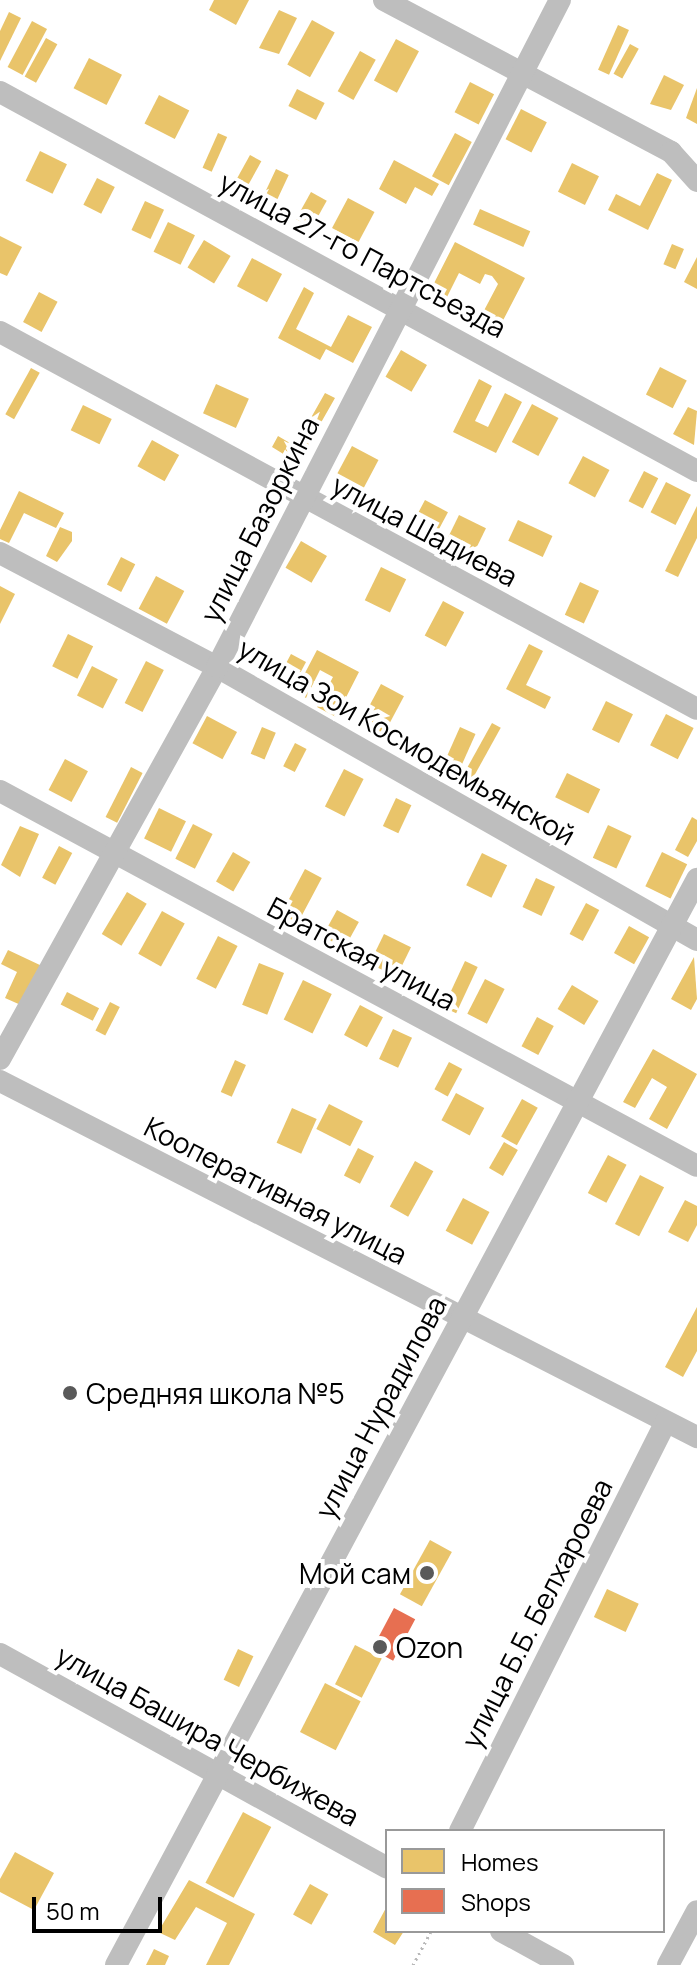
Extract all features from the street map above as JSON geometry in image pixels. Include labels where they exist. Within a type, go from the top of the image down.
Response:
[{"type":"street","points":[[384,0],[671,152],[697,181]]},
{"type":"street","name":"улица Базоркина","points":[[0,1059],[217,667],[560,0]]},
{"type":"street","name":"улица 27-го Партсъезда","points":[[0,92],[697,471]]},
{"type":"street","name":"улица Шадиева","points":[[0,332],[302,499],[697,709]]},
{"type":"street","name":"улица Зои Космодемьянской","points":[[0,553],[217,667],[697,940]]},
{"type":"street","name":"Братская улица","points":[[0,791],[697,1166]]},
{"type":"street","name":"улица Нурадилова","points":[[116,1965],[697,879]]},
{"type":"street","name":"Кооперативная улица","points":[[0,1081],[697,1437]]},
{"type":"street","name":"улица Б.Б. Белхароева","points":[[461,1829],[666,1422]]},
{"type":"street","name":"улица Башира Чербижева","points":[[1,1659],[385,1867]]},
{"type":"street","points":[[668,1965],[697,1911]]},
{"type":"street","points":[[505,1933],[563,1965]]},
{"type":"path","points":[[413,1965],[430,1933]]},
{"type":"building: Homes","points":[[214,0],[249,0],[236,25],[209,10]]},
{"type":"building: Homes","points":[[279,10],[297,18],[279,54],[259,48]]},
{"type":"building: Homes","points":[[9,12],[21,18],[0,61],[0,31]]},
{"type":"building: Homes","points":[[312,20],[335,33],[310,77],[287,65]]},
{"type":"building: Homes","points":[[32,21],[47,29],[23,75],[8,67]]},
{"type":"building: Homes","points":[[618,25],[629,30],[609,75],[598,70]]},
{"type":"building: Homes","points":[[46,38],[57,44],[36,83],[25,76]]},
{"type":"building: Homes","points":[[396,39],[419,51],[397,93],[374,80]]},
{"type":"building: Homes","points":[[630,44],[639,49],[622,79],[614,74]]},
{"type":"building: Homes","points":[[360,51],[376,60],[353,100],[338,91]]},
{"type":"building: Homes","points":[[89,58],[122,75],[107,105],[74,88]]},
{"type":"building: Homes","points":[[664,75],[684,85],[671,110],[650,104]]},
{"type":"building: Homes","points":[[470,82],[494,94],[479,125],[455,112]]},
{"type":"building: Homes","points":[[697,88],[697,124],[686,118]]},
{"type":"building: Homes","points":[[297,89],[325,103],[316,120],[288,106]]},
{"type":"building: Homes","points":[[159,95],[189,110],[175,139],[144,124]]},
{"type":"building: Homes","points":[[521,109],[547,122],[531,152],[506,139]]},
{"type":"building: Homes","points":[[218,133],[227,137],[212,172],[203,168]]},
{"type":"building: Homes","points":[[455,133],[472,142],[449,185],[432,176]]},
{"type":"building: Homes","points":[[40,151],[67,164],[52,194],[26,181]]},
{"type":"building: Homes","points":[[250,155],[261,161],[246,189],[234,183]]},
{"type":"building: Homes","points":[[394,160],[439,184],[432,196],[415,187],[406,204],[379,189]]},
{"type":"building: Homes","points":[[572,163],[599,176],[585,205],[558,192]]},
{"type":"building: Homes","points":[[276,169],[289,175],[276,201],[264,195]]},
{"type":"building: Homes","points":[[657,173],[672,180],[648,230],[608,210],[616,194],[640,206]]},
{"type":"building: Homes","points":[[97,178],[115,187],[101,214],[83,205]]},
{"type":"building: Homes","points":[[311,192],[327,201],[312,228],[296,219]]},
{"type":"building: Homes","points":[[348,198],[374,212],[359,242],[332,228]]},
{"type":"building: Homes","points":[[145,201],[164,210],[151,239],[131,230]]},
{"type":"building: Homes","points":[[480,209],[530,231],[523,247],[473,225]]},
{"type":"building: Homes","points":[[168,222],[195,235],[180,265],[154,252]]},
{"type":"building: Homes","points":[[0,236],[22,247],[7,276],[0,273]]},
{"type":"building: Homes","points":[[204,240],[231,256],[214,283],[188,267]]},
{"type":"building: Homes","points":[[455,242],[525,278],[498,330],[479,320],[498,284],[492,276],[485,274],[480,284],[459,273],[444,303],[428,295]]},
{"type":"building: Homes","points":[[672,244],[684,249],[675,269],[663,264]]},
{"type":"building: Homes","points":[[697,257],[697,289],[684,282]]},
{"type":"building: Homes","points":[[252,258],[282,274],[267,302],[237,286]]},
{"type":"building: Homes","points":[[304,287],[314,293],[296,329],[331,347],[348,315],[372,327],[353,363],[326,349],[320,360],[278,338]]},
{"type":"building: Homes","points":[[39,292],[58,302],[42,332],[23,322]]},
{"type":"building: Homes","points":[[401,350],[427,365],[411,392],[386,377]]},
{"type":"building: Homes","points":[[660,367],[687,381],[673,408],[646,395]]},
{"type":"building: Homes","points":[[31,368],[40,373],[14,419],[5,414]]},
{"type":"building: Homes","points":[[479,379],[492,386],[475,421],[488,427],[505,393],[522,402],[496,453],[453,432]]},
{"type":"building: Homes","points":[[216,384],[249,399],[236,428],[203,413]]},
{"type":"building: Homes","points":[[325,393],[335,398],[298,463],[272,447],[278,436],[295,446]]},
{"type":"building: Homes","points":[[532,404],[558,418],[538,456],[512,442]]},
{"type":"building: Homes","points":[[83,405],[112,419],[99,444],[71,430]]},
{"type":"building: Homes","points":[[688,407],[697,411],[694,445],[673,434]]},
{"type":"building: Homes","points":[[152,440],[179,455],[165,481],[137,466]]},
{"type":"building: Homes","points":[[352,446],[378,460],[364,487],[337,473]]},
{"type":"building: Homes","points":[[583,456],[609,470],[595,497],[568,483]]},
{"type":"building: Homes","points":[[644,471],[658,478],[643,509],[629,501]]},
{"type":"building: Homes","points":[[666,482],[691,495],[676,525],[651,512]]},
{"type":"building: Homes","points":[[19,491],[64,513],[56,528],[24,513],[9,543],[0,539],[0,530]]},
{"type":"building: Homes","points":[[425,500],[448,512],[433,540],[410,527]]},
{"type":"building: Homes","points":[[697,506],[697,538],[678,577],[665,571]]},
{"type":"building: Homes","points":[[459,515],[486,528],[472,557],[445,544]]},
{"type":"building: Homes","points":[[518,520],[552,536],[543,557],[508,541]]},
{"type":"building: Homes","points":[[60,527],[72,532],[72,541],[57,562],[46,556]]},
{"type":"building: Homes","points":[[301,541],[327,556],[311,583],[286,568]]},
{"type":"building: Homes","points":[[121,557],[135,564],[121,592],[107,585]]},
{"type":"building: Homes","points":[[381,567],[406,579],[390,613],[365,600]]},
{"type":"building: Homes","points":[[156,576],[184,591],[167,624],[139,609]]},
{"type":"building: Homes","points":[[580,582],[599,591],[584,624],[565,615]]},
{"type":"building: Homes","points":[[0,586],[15,594],[0,624]]},
{"type":"building: Homes","points":[[443,601],[464,612],[446,647],[425,635]]},
{"type":"building: Homes","points":[[68,634],[93,646],[77,679],[52,666]]},
{"type":"building: Homes","points":[[529,644],[543,651],[526,685],[551,697],[545,709],[506,689]]},
{"type":"building: Homes","points":[[317,650],[359,672],[336,717],[317,707],[333,677],[320,670],[306,698],[295,692]]},
{"type":"building: Homes","points":[[291,654],[306,662],[292,688],[277,680]]},
{"type":"building: Homes","points":[[146,661],[164,670],[142,712],[125,703]]},
{"type":"building: Homes","points":[[92,666],[118,679],[103,709],[77,695]]},
{"type":"building: Homes","points":[[381,684],[404,696],[383,735],[360,723]]},
{"type":"building: Homes","points":[[606,701],[633,714],[619,743],[592,730]]},
{"type":"building: Homes","points":[[666,714],[694,728],[678,759],[650,745]]},
{"type":"building: Homes","points":[[207,716],[237,732],[222,759],[192,743]]},
{"type":"building: Homes","points":[[492,723],[501,728],[471,781],[462,776]]},
{"type":"building: Homes","points":[[262,727],[276,733],[264,760],[251,754]]},
{"type":"building: Homes","points":[[460,727],[476,734],[456,777],[441,770]]},
{"type":"building: Homes","points":[[295,743],[307,749],[295,772],[283,766]]},
{"type":"building: Homes","points":[[65,759],[88,771],[72,802],[49,790]]},
{"type":"building: Homes","points":[[131,767],[143,773],[117,823],[106,817]]},
{"type":"building: Homes","points":[[344,769],[364,779],[345,816],[325,806]]},
{"type":"building: Homes","points":[[567,773],[600,789],[588,813],[555,797]]},
{"type":"building: Homes","points":[[396,798],[411,805],[398,833],[383,826]]},
{"type":"building: Homes","points":[[159,808],[186,821],[171,852],[144,839]]},
{"type":"building: Homes","points":[[692,817],[697,820],[697,841],[688,857],[675,850]]},
{"type":"building: Homes","points":[[193,824],[213,834],[195,869],[175,859]]},
{"type":"building: Homes","points":[[608,825],[632,836],[616,869],[593,858]]},
{"type":"building: Homes","points":[[20,826],[39,834],[20,877],[1,865]]},
{"type":"building: Homes","points":[[59,846],[72,853],[55,885],[42,878]]},
{"type":"building: Homes","points":[[233,852],[250,862],[233,891],[216,881]]},
{"type":"building: Homes","points":[[662,852],[687,864],[671,898],[645,886]]},
{"type":"building: Homes","points":[[482,853],[507,865],[491,898],[466,885]]},
{"type":"building: Homes","points":[[305,869],[322,878],[298,923],[281,914]]},
{"type":"building: Homes","points":[[536,878],[555,887],[542,916],[522,907]]},
{"type":"building: Homes","points":[[127,892],[147,904],[121,946],[102,934]]},
{"type":"building: Homes","points":[[586,903],[599,910],[583,941],[570,934]]},
{"type":"building: Homes","points":[[337,910],[359,922],[344,948],[322,936]]},
{"type":"building: Homes","points":[[162,911],[185,924],[161,966],[138,954]]},
{"type":"building: Homes","points":[[629,926],[649,937],[634,964],[614,953]]},
{"type":"building: Homes","points":[[384,934],[411,947],[396,977],[370,964]]},
{"type":"building: Homes","points":[[218,936],[238,946],[216,989],[196,979]]},
{"type":"building: Homes","points":[[8,950],[42,966],[23,1006],[5,998],[17,972],[1,964]]},
{"type":"building: Homes","points":[[694,957],[697,999],[691,1010],[671,999]]},
{"type":"building: Homes","points":[[465,961],[478,967],[456,1013],[443,1007]]},
{"type":"building: Homes","points":[[259,963],[284,973],[267,1015],[242,1005]]},
{"type":"building: Homes","points":[[485,979],[505,989],[487,1024],[467,1014]]},
{"type":"building: Homes","points":[[303,980],[332,994],[312,1034],[284,1020]]},
{"type":"building: Homes","points":[[572,985],[599,1001],[584,1025],[558,1009]]},
{"type":"building: Homes","points":[[67,992],[99,1008],[93,1021],[61,1004]]},
{"type":"building: Homes","points":[[110,1002],[120,1007],[105,1036],[95,1031]]},
{"type":"building: Homes","points":[[360,1005],[383,1017],[367,1047],[344,1035]]},
{"type":"building: Homes","points":[[537,1017],[554,1026],[538,1055],[522,1046]]},
{"type":"building: Homes","points":[[393,1029],[412,1038],[398,1068],[379,1059]]},
{"type":"building: Homes","points":[[653,1049],[697,1074],[667,1129],[649,1119],[667,1087],[652,1078],[635,1108],[623,1102]]},
{"type":"building: Homes","points":[[235,1060],[246,1065],[232,1097],[221,1092]]},
{"type":"building: Homes","points":[[449,1062],[462,1069],[448,1096],[434,1089]]},
{"type":"building: Homes","points":[[456,1093],[484,1108],[470,1135],[441,1120]]},
{"type":"building: Homes","points":[[522,1099],[538,1108],[517,1145],[501,1137]]},
{"type":"building: Homes","points":[[329,1104],[363,1121],[350,1146],[316,1129]]},
{"type":"building: Homes","points":[[292,1108],[317,1119],[301,1154],[277,1143]]},
{"type":"building: Homes","points":[[504,1142],[518,1150],[503,1176],[489,1168]]},
{"type":"building: Homes","points":[[358,1148],[374,1156],[360,1184],[344,1176]]},
{"type":"building: Homes","points":[[608,1155],[627,1165],[606,1203],[588,1193]]},
{"type":"building: Homes","points":[[415,1161],[433,1171],[408,1217],[390,1206]]},
{"type":"building: Homes","points":[[640,1175],[664,1187],[639,1236],[615,1224]]},
{"type":"building: Homes","points":[[463,1198],[489,1212],[472,1245],[446,1231]]},
{"type":"building: Homes","points":[[685,1200],[697,1206],[697,1225],[688,1242],[668,1232]]},
{"type":"building: Homes","points":[[697,1307],[697,1351],[683,1377],[665,1367]]},
{"type":"building: Homes","name":"Мой сам","points":[[430,1540],[452,1552],[422,1606],[400,1594]]},
{"type":"building: Homes","points":[[607,1589],[639,1604],[626,1632],[594,1617]]},
{"type":"building: Homes","points":[[355,1645],[382,1659],[362,1698],[335,1684]]},
{"type":"building: Homes","points":[[238,1649],[253,1656],[239,1687],[224,1680]]},
{"type":"building: Homes","points":[[325,1683],[361,1701],[336,1750],[300,1732]]},
{"type":"building: Homes","points":[[243,1812],[271,1827],[234,1898],[205,1883]]},
{"type":"building: Homes","points":[[15,1852],[54,1873],[34,1910],[0,1892],[0,1879]]},
{"type":"building: Homes","points":[[189,1880],[255,1914],[229,1965],[206,1965],[227,1923],[196,1907],[175,1940],[158,1932]]},
{"type":"building: Homes","points":[[310,1884],[328,1894],[311,1925],[293,1915]]},
{"type":"building: Homes","points":[[385,1910],[385,1933],[403,1933],[395,1945],[373,1932]]},
{"type":"building: Homes","points":[[154,1949],[169,1956],[165,1965],[146,1965]]},
{"type":"building: Shops","points":[[394,1608],[415,1619],[393,1661],[372,1649]]},
{"type":"place","name":"Средняя школа №5","points":[[70,1393]]},
{"type":"place","name":"Мой сам","points":[[427,1573]]},
{"type":"place","name":"Ozon","points":[[380,1647]]}]
